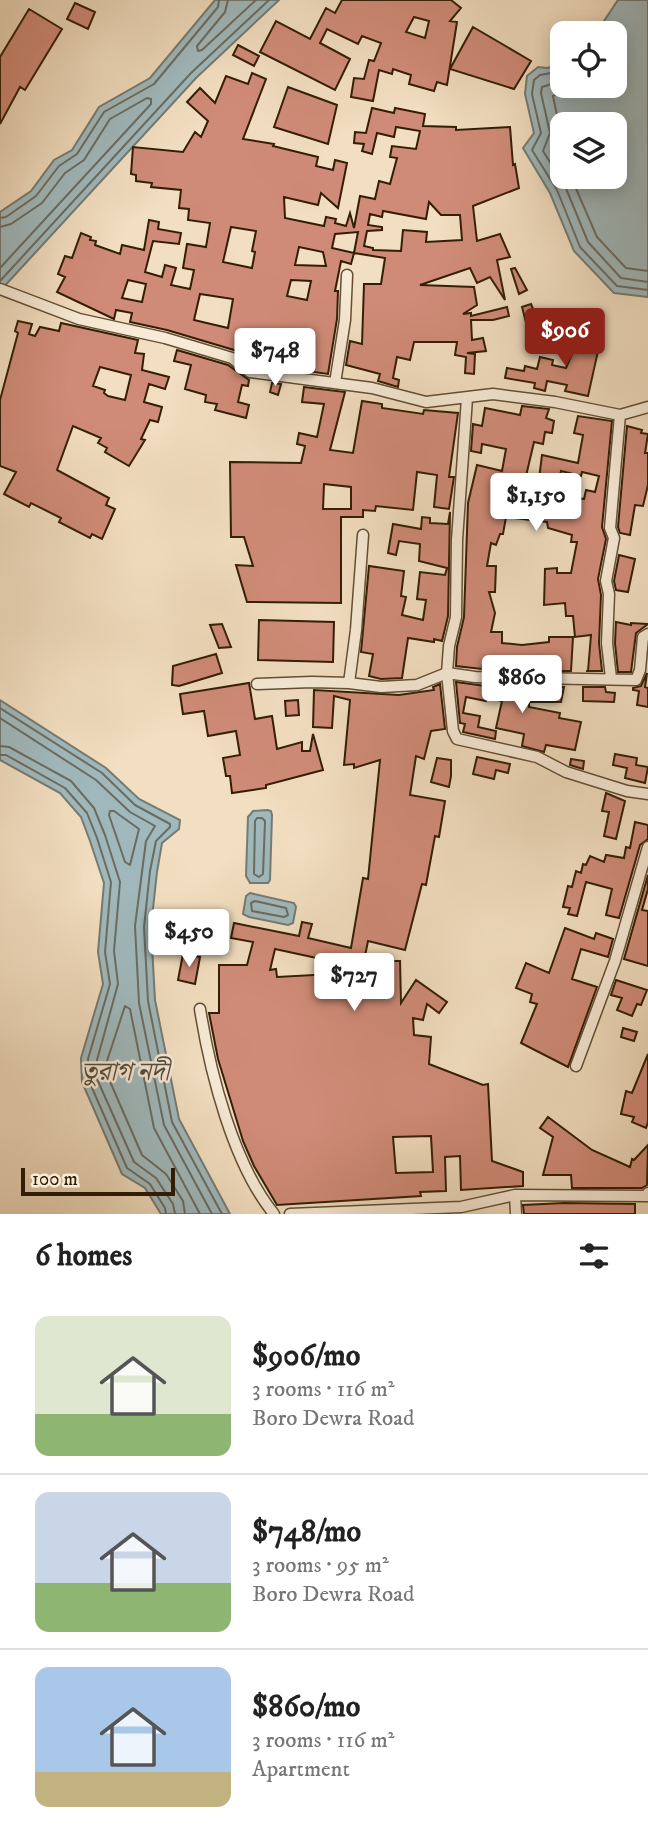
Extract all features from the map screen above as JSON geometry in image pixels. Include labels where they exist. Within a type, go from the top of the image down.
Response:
[{"type":"street","points":[[335,383],[345,320],[347,275]]},
{"type":"street","points":[[2,290],[79,319],[165,338],[232,358],[250,372],[282,378],[372,388],[426,402],[493,394],[555,402],[620,415],[648,407]]},
{"type":"street","points":[[467,398],[457,540],[456,617],[449,646],[447,673],[453,731],[457,739],[537,757],[566,772],[627,791],[648,794]]},
{"type":"street","points":[[611,678],[607,643],[609,594],[606,580],[614,538],[610,528],[620,415]]},
{"type":"street","points":[[349,683],[363,536]]},
{"type":"street","points":[[257,684],[349,683],[381,687],[417,685],[447,673],[475,677],[636,680],[640,670],[643,637],[648,634]]},
{"type":"street","points":[[576,1066],[615,961],[648,847]]},
{"type":"street","points":[[200,1009],[207,1054],[229,1123],[242,1158],[264,1202],[274,1214]]},
{"type":"street","points":[[290,1214],[461,1211],[515,1195],[648,1194]]},
{"type":"street","points":[[515,1195],[516,1214]]},
{"type":"water","points":[[215,0],[279,0],[196,78],[0,291],[0,212],[31,191],[54,160],[72,150],[99,107],[150,78]]},
{"type":"water","points":[[618,0],[648,0],[648,297],[614,293],[574,251],[550,193],[523,148],[534,133],[525,94],[527,76],[538,67],[550,67],[550,98],[627,98],[627,21],[604,21]]},
{"type":"water","name":"তুরাগ নদী","points":[[0,700],[106,768],[139,799],[180,820],[179,829],[162,843],[157,872],[151,927],[155,1000],[179,1119],[230,1214],[161,1214],[145,1188],[122,1174],[82,1082],[81,1058],[103,984],[98,952],[104,883],[81,817],[60,793],[0,760]]},
{"type":"water","points":[[253,811],[271,811],[272,815],[270,880],[268,883],[250,883],[246,876],[248,817]]},
{"type":"water","points":[[250,893],[294,903],[296,907],[293,923],[288,925],[243,914],[246,896]]},
{"type":"building","points":[[342,0],[451,0],[461,8],[450,21],[457,22],[447,85],[437,82],[434,91],[409,84],[411,75],[393,69],[392,74],[379,70],[373,101],[351,97],[354,78],[364,79],[369,60],[374,61],[381,43],[362,36],[358,44],[327,29],[320,43],[350,59],[335,90],[260,52],[276,21],[310,39],[326,8],[335,13]],"holes":[[[414,17],[429,21],[425,38],[406,32]]]},
{"type":"building","points":[[75,3],[95,12],[88,29],[67,19]]},
{"type":"building","points":[[29,9],[62,29],[25,90],[20,87],[0,124],[0,57]]},
{"type":"building","points":[[473,27],[531,61],[514,89],[450,69]]},
{"type":"building","points":[[238,45],[259,56],[254,66],[233,55]]},
{"type":"building","points":[[252,73],[266,79],[243,139],[274,144],[273,146],[318,157],[316,166],[333,170],[335,160],[347,163],[338,208],[321,193],[318,205],[284,197],[285,218],[324,226],[326,217],[336,219],[335,223],[346,226],[350,213],[354,228],[360,196],[375,199],[379,181],[390,184],[397,158],[390,157],[392,146],[416,149],[420,131],[396,127],[394,137],[377,133],[372,154],[362,151],[364,144],[354,143],[355,132],[366,133],[372,108],[394,113],[395,108],[425,114],[423,126],[456,127],[456,130],[510,127],[513,165],[515,164],[519,188],[473,206],[477,241],[500,234],[510,257],[497,260],[505,300],[490,277],[477,283],[470,268],[420,285],[474,287],[477,305],[463,314],[471,313],[471,316],[507,307],[509,316],[493,320],[471,320],[472,340],[483,338],[486,351],[467,353],[475,354],[474,374],[465,373],[466,357],[455,355],[457,342],[414,342],[410,360],[397,357],[393,378],[399,380],[398,387],[378,381],[380,374],[346,365],[350,341],[362,344],[364,284],[381,284],[385,258],[354,253],[351,264],[341,261],[335,291],[338,291],[337,319],[328,374],[299,370],[298,333],[288,369],[253,364],[234,350],[130,322],[132,313],[116,310],[114,319],[57,292],[65,277],[58,274],[65,256],[72,258],[81,233],[96,241],[95,245],[120,254],[122,245],[144,250],[149,220],[159,222],[158,229],[181,233],[179,244],[153,241],[145,272],[162,277],[165,265],[176,268],[171,285],[190,289],[194,270],[183,268],[187,244],[206,247],[210,223],[188,220],[189,209],[179,208],[181,190],[151,187],[152,183],[136,181],[136,175],[131,174],[133,147],[183,152],[195,132],[201,137],[208,121],[187,102],[200,88],[215,103],[226,76],[248,84]],"holes":[[[429,202],[441,215],[460,215],[462,240],[426,242],[427,232],[403,230],[401,251],[373,250],[364,246],[367,231],[382,230],[382,227],[368,225],[370,214],[382,217],[383,211],[426,219]],[[231,227],[256,231],[252,268],[223,262]],[[358,232],[354,253],[332,248],[335,234]],[[299,247],[323,252],[326,266],[295,265]],[[128,280],[146,284],[142,302],[122,298]],[[291,280],[311,281],[307,300],[287,296]],[[200,294],[233,299],[228,328],[194,320]]]},
{"type":"building","points":[[288,87],[337,105],[328,144],[274,127]]},
{"type":"building","points":[[515,268],[527,290],[519,294],[511,269]]},
{"type":"building","points":[[531,304],[539,323],[527,326],[522,307]]},
{"type":"building","points":[[18,321],[32,324],[29,334],[35,336],[40,327],[59,331],[61,323],[138,340],[135,353],[144,354],[142,370],[169,377],[165,389],[149,384],[144,402],[162,407],[158,422],[150,420],[141,439],[145,440],[129,466],[105,452],[107,448],[98,443],[101,438],[73,426],[57,470],[109,498],[106,505],[115,509],[102,539],[92,534],[90,538],[59,522],[61,518],[31,503],[29,507],[4,494],[16,472],[0,466],[0,400],[18,333],[15,331]],"holes":[[[100,367],[131,375],[125,400],[108,396],[104,393],[105,390],[93,386]]]},
{"type":"building","points":[[586,329],[602,333],[588,396],[565,391],[567,385],[547,381],[545,391],[534,388],[535,383],[505,378],[507,368],[524,371],[525,366],[537,369],[540,357],[553,360],[552,365],[566,368],[578,340],[583,341]]},
{"type":"building","points":[[177,350],[228,365],[249,380],[248,386],[242,385],[238,402],[249,405],[246,418],[215,410],[217,404],[205,402],[206,395],[185,389],[191,365],[174,361]]},
{"type":"building","points":[[272,383],[281,384],[278,395],[270,392]]},
{"type":"building","points":[[304,387],[345,392],[330,450],[353,453],[362,401],[382,404],[382,408],[423,414],[424,410],[458,413],[449,477],[454,477],[449,509],[434,507],[437,475],[417,472],[413,510],[376,506],[375,511],[363,510],[363,517],[341,517],[341,603],[247,602],[236,565],[253,566],[244,537],[231,537],[230,462],[301,463],[305,446],[297,444],[299,433],[317,437],[324,404],[302,402]],"holes":[[[324,484],[351,487],[351,509],[323,509]]]},
{"type":"building","points":[[522,406],[549,409],[546,418],[554,421],[552,433],[545,432],[543,444],[534,442],[518,510],[549,513],[552,497],[537,495],[542,455],[578,463],[583,435],[574,433],[578,416],[612,421],[602,527],[606,539],[598,579],[601,595],[599,643],[602,671],[588,671],[591,635],[575,637],[573,616],[566,616],[565,603],[544,605],[545,569],[557,568],[557,573],[571,573],[577,542],[571,542],[572,535],[548,528],[547,522],[506,517],[503,534],[500,534],[496,545],[491,543],[487,566],[496,566],[495,592],[489,592],[495,613],[491,632],[502,632],[502,643],[522,645],[549,642],[549,637],[573,637],[571,671],[549,671],[549,658],[497,659],[497,664],[483,663],[482,669],[456,666],[464,617],[468,503],[477,465],[502,471],[506,449],[482,444],[481,453],[471,451],[473,424],[482,426],[485,408],[520,415]],"holes":[[[561,471],[581,476],[582,472],[599,476],[595,492],[586,490],[584,499],[556,494]]]},
{"type":"building","points":[[627,426],[648,434],[645,453],[648,453],[648,485],[643,506],[635,505],[630,535],[620,533],[618,527]]},
{"type":"building","points":[[450,512],[448,616],[442,641],[408,638],[402,678],[381,679],[369,676],[373,654],[361,652],[369,566],[404,571],[401,596],[406,597],[402,615],[423,620],[426,600],[417,599],[420,572],[445,575],[447,568],[419,561],[420,544],[399,541],[396,555],[388,553],[393,524],[421,529],[422,517],[430,518],[430,523],[448,524]]},
{"type":"building","points":[[619,555],[635,559],[628,592],[616,590],[614,581]]},
{"type":"building","points":[[259,620],[334,622],[333,662],[258,660]]},
{"type":"building","points":[[616,622],[648,624],[636,633],[631,672],[618,672]]},
{"type":"building","points":[[222,624],[231,647],[219,648],[210,625]]},
{"type":"building","points":[[216,654],[222,673],[179,686],[172,685],[173,666]]},
{"type":"building","points":[[647,673],[645,687],[648,688],[648,707],[637,705],[639,691],[633,690],[641,686]]},
{"type":"building","points":[[456,682],[500,688],[501,685],[564,687],[561,702],[529,702],[529,707],[560,713],[559,718],[581,722],[575,750],[546,745],[544,752],[522,746],[524,734],[496,728],[502,701],[487,697],[486,701],[466,697],[463,713],[480,716],[478,727],[496,731],[495,739],[463,732],[465,724],[460,723]]},
{"type":"building","points":[[249,683],[255,719],[272,716],[277,749],[302,742],[302,751],[310,751],[313,734],[323,770],[266,785],[266,788],[232,793],[230,776],[226,776],[223,758],[240,755],[236,731],[208,736],[204,711],[183,714],[180,694]]},
{"type":"building","points":[[440,684],[445,729],[431,731],[424,759],[416,756],[410,795],[445,801],[439,837],[435,836],[426,885],[422,884],[405,950],[368,941],[364,961],[400,961],[401,1003],[416,980],[447,1002],[439,1013],[427,1004],[423,1020],[413,1018],[414,1035],[431,1037],[429,1064],[483,1085],[488,1084],[492,1161],[523,1172],[523,1186],[461,1190],[460,1156],[445,1157],[446,1191],[420,1192],[421,1196],[277,1205],[243,1141],[218,1059],[209,1013],[219,1013],[219,965],[247,965],[253,942],[231,938],[234,923],[299,936],[302,922],[312,924],[308,938],[351,948],[363,878],[368,879],[380,760],[354,768],[354,764],[344,765],[350,700],[334,696],[332,728],[313,727],[314,690],[399,695],[434,690],[433,687]],"holes":[[[275,949],[372,970],[374,972],[367,987],[353,987],[352,973],[277,977],[276,969],[270,970]],[[431,1136],[433,1172],[396,1173],[393,1137]]]},
{"type":"building","points":[[583,687],[605,687],[606,692],[615,693],[614,702],[583,701]]},
{"type":"building","points":[[298,700],[299,715],[286,716],[285,701]]},
{"type":"building","points":[[615,754],[637,758],[636,765],[648,767],[645,783],[625,778],[627,768],[613,765]]},
{"type":"building","points":[[477,757],[510,764],[508,773],[496,770],[494,779],[473,774]]},
{"type":"building","points":[[437,758],[451,760],[449,787],[431,782]]},
{"type":"building","points":[[571,759],[584,761],[583,769],[570,765]]},
{"type":"building","points":[[606,793],[625,801],[616,839],[604,836],[609,812],[602,811]]},
{"type":"building","points":[[635,822],[648,825],[648,839],[640,845],[619,918],[606,915],[612,889],[586,882],[577,916],[568,914],[570,908],[563,907],[568,886],[572,887],[576,871],[581,873],[583,864],[586,865],[590,856],[604,862],[606,855],[624,858],[626,847],[630,848]]},
{"type":"building","points":[[648,875],[648,889],[642,910],[648,911],[648,966],[624,959]]},
{"type":"building","points":[[565,928],[594,939],[596,933],[613,939],[608,957],[581,949],[572,979],[597,987],[568,1067],[521,1043],[537,1004],[530,1002],[532,994],[516,988],[526,963],[549,973]]},
{"type":"building","points":[[183,954],[200,957],[195,984],[178,980]]},
{"type":"building","points":[[616,980],[647,990],[641,1005],[637,1004],[632,1016],[617,1010],[622,998],[611,995]]},
{"type":"building","points":[[623,1028],[637,1032],[634,1041],[621,1037]]},
{"type":"building","points":[[648,1054],[646,1128],[632,1122],[634,1117],[621,1114],[626,1091],[632,1093]]},
{"type":"building","points":[[548,1117],[592,1150],[630,1167],[632,1159],[648,1145],[647,1185],[642,1188],[572,1188],[571,1175],[543,1175],[553,1137],[540,1128]]},
{"type":"building","points":[[635,1204],[635,1214],[524,1214],[523,1205]]}]
